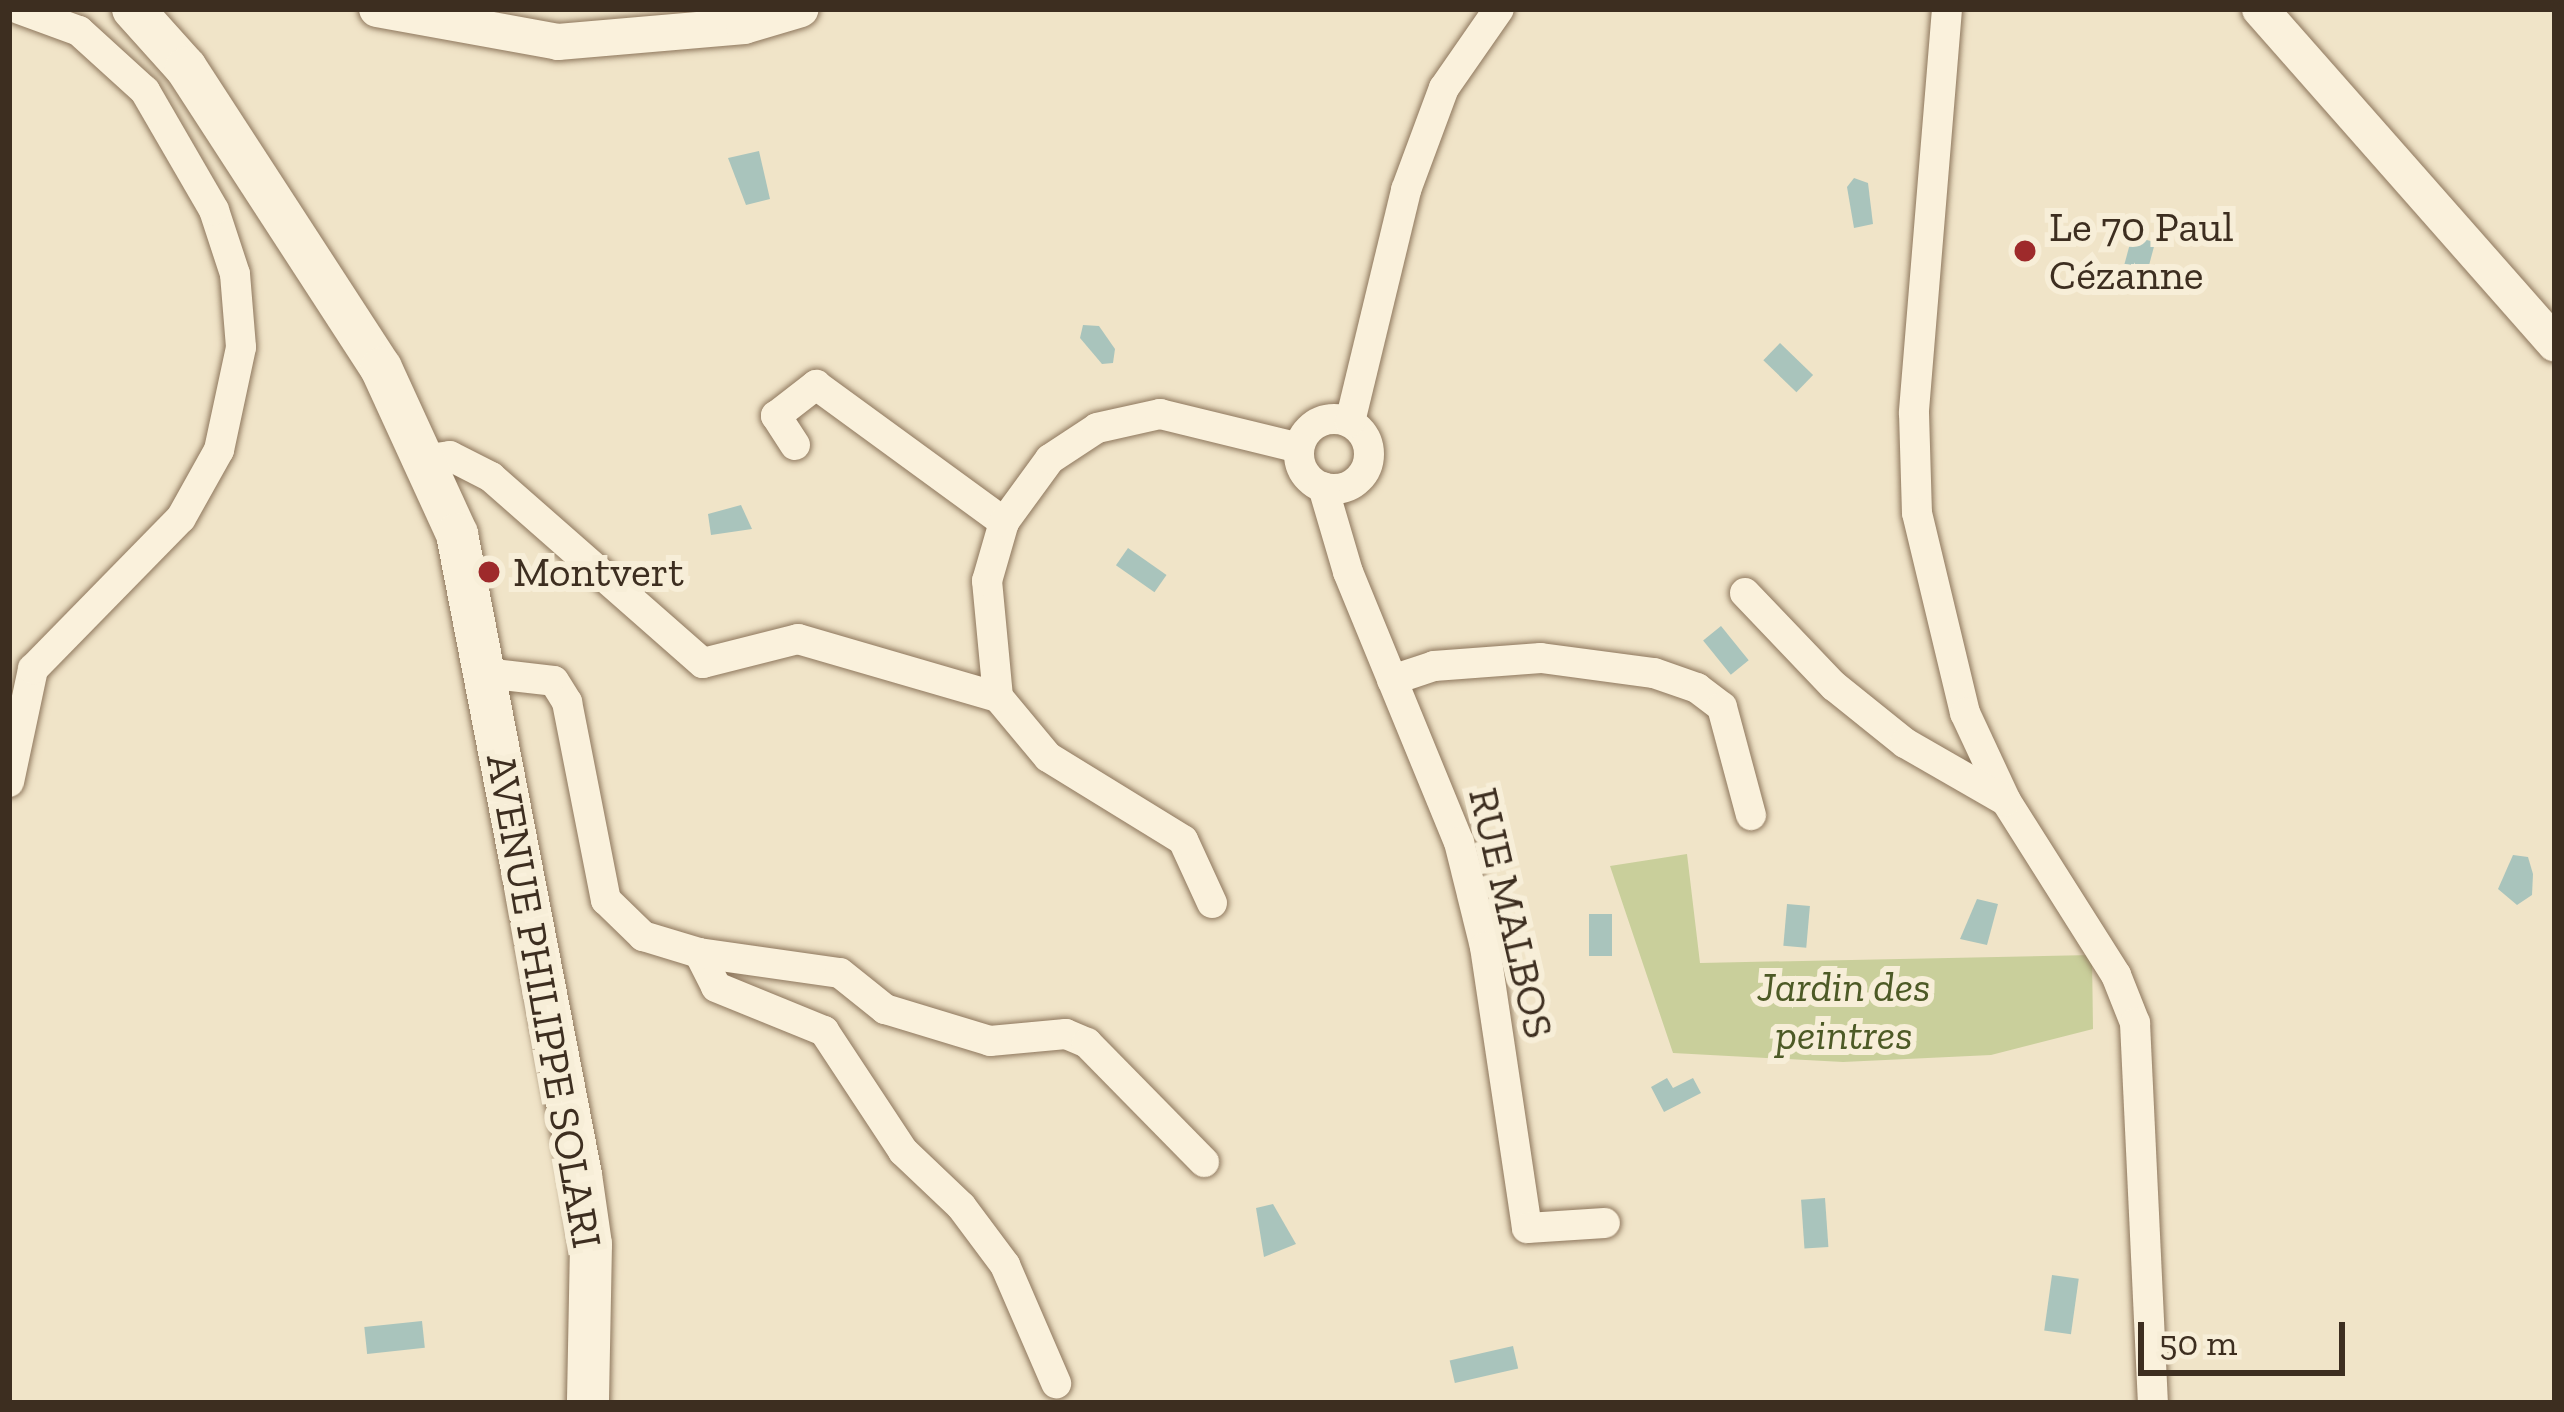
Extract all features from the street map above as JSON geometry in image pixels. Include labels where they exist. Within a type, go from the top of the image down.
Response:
[{"type":"main road","points":[[133,9],[185,68]]},
{"type":"main road","points":[[157,9],[185,68]]},
{"type":"main road","name":"AVENUE PHILIPPE SOLARI","points":[[185,68],[381,368],[429,459],[457,534],[591,1244],[588,1403]]},
{"type":"street","points":[[9,782],[33,669],[182,518],[219,449],[241,347],[235,274],[214,210],[145,91],[79,31],[19,9]]},
{"type":"street","points":[[376,9],[558,42],[744,26],[802,9]]},
{"type":"street","points":[[1350,422],[1406,190],[1444,88],[1499,9]]},
{"type":"street","points":[[1947,9],[1914,413],[1917,513],[1965,712],[2006,801],[2116,975],[2135,1023],[2153,1403]]},
{"type":"street","points":[[2260,9],[2555,344]]},
{"type":"street","points":[[2293,9],[2555,308]]},
{"type":"street","points":[[795,445],[776,416],[816,385],[1004,522]]},
{"type":"street","points":[[998,697],[987,581],[1004,522],[1050,458],[1097,428],[1160,414],[1299,448]]},
{"type":"street","points":[[1318,422],[1350,422],[1369,446],[1366,467],[1353,483],[1323,487],[1302,468],[1299,448],[1318,422]]},
{"type":"street","points":[[429,459],[450,457],[491,477],[703,663],[798,639],[998,697],[1048,757],[1183,840],[1212,903]]},
{"type":"street","name":"RUE MALBOS","points":[[1323,487],[1392,680],[1459,842],[1485,947],[1527,1228],[1605,1222]]},
{"type":"street","points":[[1745,593],[1834,686],[1906,743],[2006,801]]},
{"type":"street","points":[[1392,680],[1434,666],[1540,658],[1654,673],[1697,688],[1722,707],[1751,815]]},
{"type":"street","points":[[485,673],[554,681],[567,702],[606,900],[643,936],[699,953],[840,974],[885,1009],[990,1040],[1066,1034],[1087,1043],[1204,1162]]},
{"type":"street","points":[[699,953],[716,987],[824,1031],[903,1151],[961,1206],[1005,1265],[1056,1383]]},
{"type":"green space","name":"Jardin des peintres","points":[[1687,854],[1700,963],[2092,955],[2093,1029],[1991,1055],[1843,1062],[1673,1053],[1610,866]]},
{"type":"water","points":[[759,151],[770,199],[746,205],[728,158]]},
{"type":"water","points":[[1854,178],[1868,183],[1873,224],[1854,228],[1847,187]]},
{"type":"water","points":[[2132,236],[2155,242],[2143,290],[2119,283]]},
{"type":"water","points":[[1083,325],[1099,326],[1115,349],[1113,363],[1102,364],[1080,338]]},
{"type":"water","points":[[1780,343],[1813,375],[1796,392],[1763,360]]},
{"type":"water","points":[[741,505],[752,529],[711,535],[708,514]]},
{"type":"water","points":[[1128,548],[1167,575],[1154,592],[1116,565]]},
{"type":"water","points":[[1721,626],[1749,660],[1731,675],[1703,640]]},
{"type":"water","points":[[2513,855],[2528,857],[2533,874],[2532,895],[2517,905],[2498,889]]},
{"type":"water","points":[[1977,899],[1998,904],[1987,945],[1960,939]]},
{"type":"water","points":[[1787,904],[1810,906],[1806,948],[1783,946]]},
{"type":"water","points":[[1589,914],[1612,914],[1612,956],[1589,956]]},
{"type":"water","points":[[1667,1078],[1673,1088],[1693,1078],[1701,1093],[1664,1112],[1651,1087]]},
{"type":"water","points":[[1825,1198],[1828,1247],[1804,1249],[1801,1200]]},
{"type":"water","points":[[1273,1204],[1296,1244],[1264,1257],[1256,1208]]},
{"type":"water","points":[[2052,1275],[2079,1279],[2071,1334],[2044,1330]]},
{"type":"water","points":[[422,1321],[425,1348],[367,1354],[364,1327]]},
{"type":"water","points":[[1513,1346],[1518,1368],[1455,1383],[1450,1361]]},
{"type":"place","name":"Le 70 Paul Cézanne","points":[[2025,251]]},
{"type":"place","name":"Montvert","points":[[489,572]]}]
